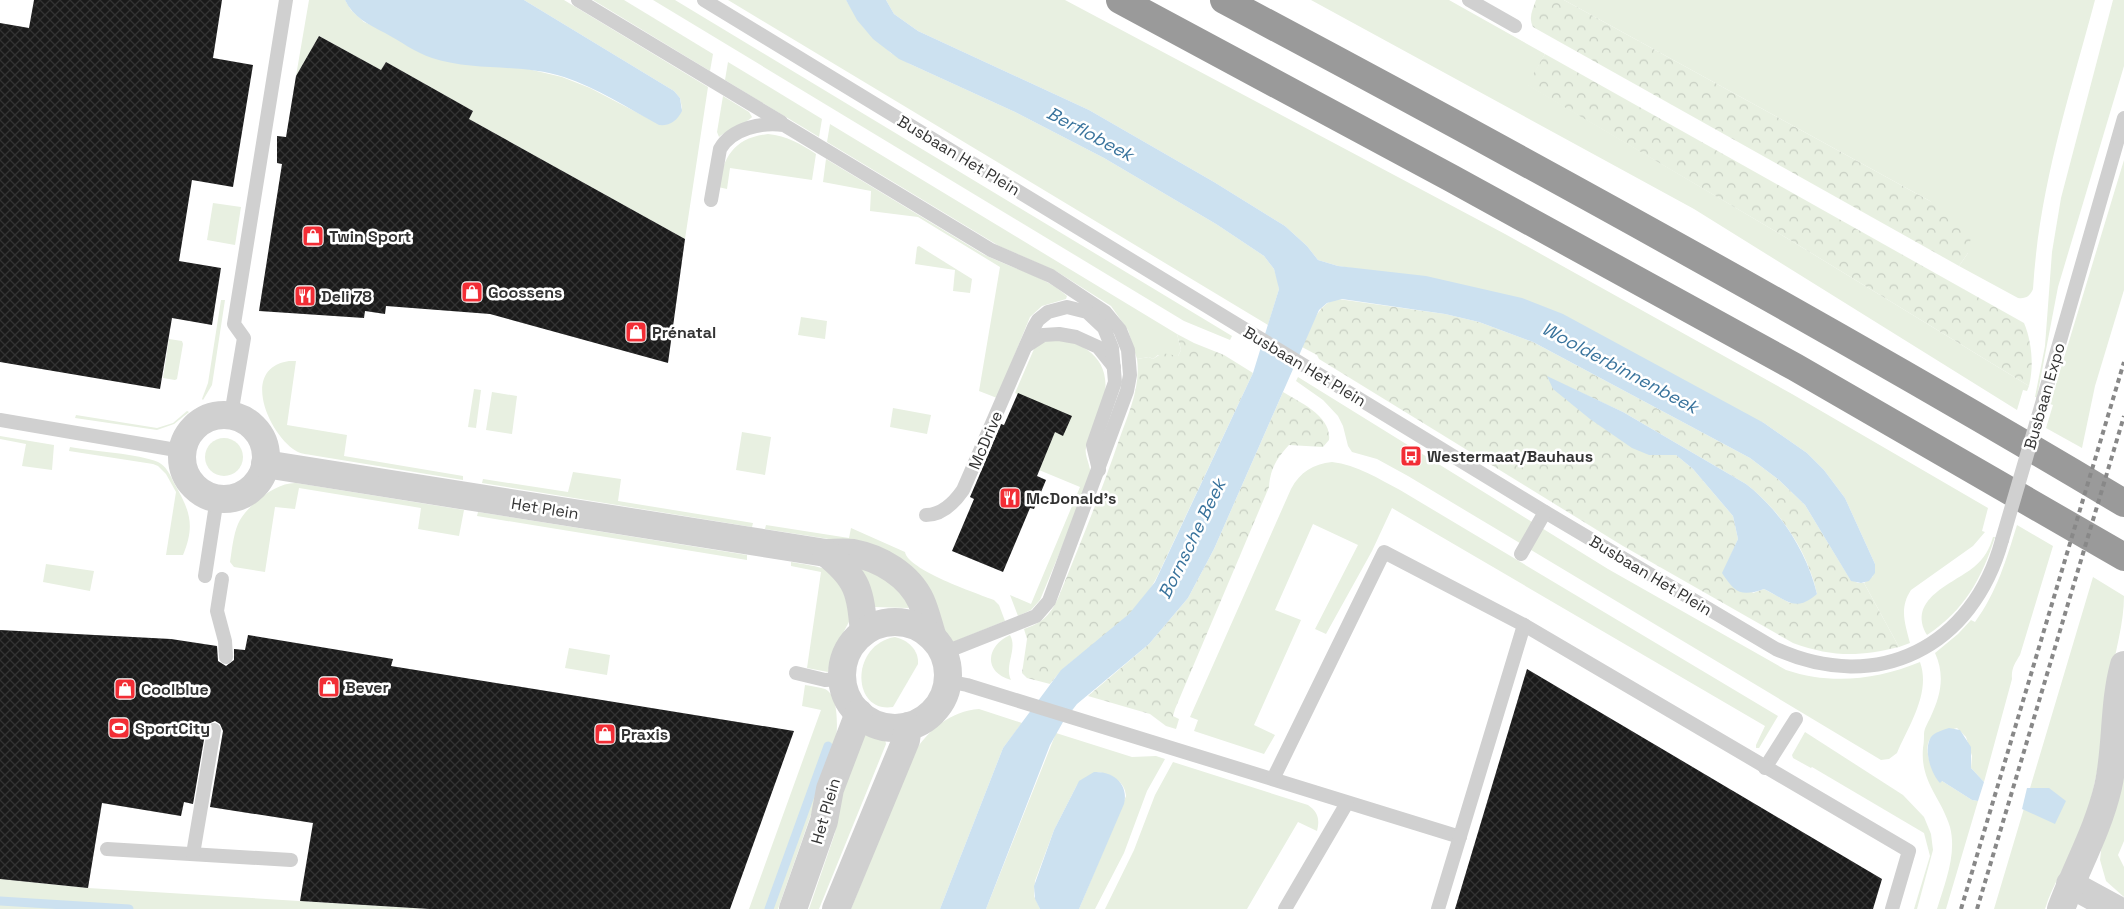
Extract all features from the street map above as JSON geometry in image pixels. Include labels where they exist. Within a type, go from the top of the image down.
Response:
[{"type":"highway","points":[[1120,0],[1442,173],[1795,367],[2124,557]]},
{"type":"highway","points":[[1224,0],[1494,144],[1993,426],[2124,503]]},
{"type":"street","points":[[231,415],[246,421],[256,430],[265,449],[265,464],[258,482],[248,492],[235,497],[217,498],[202,492],[191,483],[182,464],[182,450],[190,432],[200,422],[212,416],[231,415]]},
{"type":"street","name":"Het Plein","points":[[265,464],[826,553],[851,553],[867,556],[896,572],[918,595],[938,645]]},
{"type":"street","points":[[826,553],[844,567],[857,589],[862,607],[864,632]]},
{"type":"street","points":[[897,622],[914,625],[938,645],[946,664],[947,681],[943,697],[933,712],[919,722],[908,726],[885,726],[868,720],[850,702],[842,679],[844,660],[857,638],[864,632],[879,624],[897,622]]},
{"type":"street","points":[[2061,909],[2070,884],[2100,820],[2109,785],[2124,665]]},
{"type":"street","name":"Het Plein","points":[[793,909],[824,821],[830,789],[859,713]]},
{"type":"street","points":[[836,909],[906,740],[908,726]]},
{"type":"street","points":[[2070,884],[2116,909]]},
{"type":"lane","points":[[231,415],[244,338],[234,324],[286,0]]},
{"type":"lane","points":[[578,0],[991,250],[1051,276],[1105,312],[1120,330],[1128,350],[1130,375],[1127,391],[1049,601],[1036,616],[938,645]]},
{"type":"lane","name":"Busbaan Het Plein","points":[[704,0],[1545,512],[1776,649],[1797,658],[1839,667],[1861,666],[1895,659],[1924,649]]},
{"type":"lane","points":[[1469,0],[1515,26]]},
{"type":"lane","name":"Busbaan Expo","points":[[1924,649],[1948,631],[1972,606],[1990,575],[2002,540],[2124,118]]},
{"type":"lane","points":[[712,200],[720,149],[723,144],[742,131],[753,127],[767,123],[784,125]]},
{"type":"lane","name":"McDrive","points":[[926,515],[934,515],[950,506],[963,490],[1036,323],[1044,314],[1061,308],[1081,309],[1094,317],[1104,328],[1112,348],[1115,382],[1093,445],[1099,470]]},
{"type":"lane","points":[[1025,347],[1043,335],[1058,334],[1076,337],[1098,347],[1114,367]]},
{"type":"lane","points":[[0,420],[182,450]]},
{"type":"lane","points":[[205,576],[217,498]]},
{"type":"lane","points":[[1521,554],[1545,512]]},
{"type":"lane","points":[[1272,779],[1384,552],[1524,625],[1909,851],[1892,909]]},
{"type":"lane","points":[[222,579],[216,611],[225,641],[226,657]]},
{"type":"lane","points":[[1438,909],[1524,625]]},
{"type":"lane","points":[[796,673],[826,680],[842,679]]},
{"type":"lane","points":[[947,681],[967,685],[1460,837]]},
{"type":"lane","points":[[1765,768],[1796,719]]},
{"type":"lane","points":[[193,854],[214,730]]},
{"type":"lane","points":[[1285,909],[1347,803]]},
{"type":"lane","points":[[107,849],[291,860]]},
{"type":"green space","points":[[309,0],[345,0],[351,10],[364,22],[459,63],[528,69],[562,77],[590,88],[659,124],[664,125],[674,121],[682,108],[680,98],[674,91],[524,0],[564,0],[708,87],[685,239],[469,119],[473,111],[386,62],[381,70],[319,36],[296,76]]},
{"type":"green space","points":[[593,0],[624,0],[713,54],[710,71]]},
{"type":"green space","points":[[653,0],[675,0],[1232,336],[1230,340],[1184,321]]},
{"type":"green space","points":[[728,0],[846,0],[864,28],[891,53],[910,64],[1015,112],[1104,158],[1216,224],[1264,256],[1274,269],[1279,289],[1268,325]]},
{"type":"green space","points":[[886,0],[1065,0],[1505,234],[1792,394],[1988,508],[1982,531],[1985,532],[1973,546],[1911,590],[1904,610],[1910,643],[1899,647],[1864,583],[1873,576],[1875,564],[1845,498],[1824,470],[1807,453],[1764,423],[1371,271],[1338,266],[1318,260],[1307,246],[1285,226],[1214,182],[1089,110],[918,31],[894,14]]},
{"type":"green space","points":[[1311,0],[1449,0],[1545,54],[1528,85],[1785,237],[2029,386],[2027,391],[2023,390],[2017,410],[1694,209]]},
{"type":"green space","points":[[1536,0],[1564,0],[1930,201],[1971,237],[1968,253],[1959,266],[1533,27],[1531,16]]},
{"type":"green space","points":[[1564,0],[2095,0],[2048,179],[2036,252],[2032,291],[2025,297],[2018,298],[1959,266],[1968,253],[1930,201]]},
{"type":"green space","points":[[2113,0],[2124,0],[2124,66],[2058,287],[2037,397],[2035,397],[2045,346],[2052,252],[2061,198]]},
{"type":"green space","points":[[1545,54],[2024,323],[2029,338],[2031,354],[2029,386],[1785,237],[1527,85]]},
{"type":"green space","points":[[728,62],[822,119],[819,137],[725,80]]},
{"type":"green space","points":[[723,96],[749,112],[752,117],[719,137],[717,132]]},
{"type":"green space","points":[[830,124],[1177,334],[1181,350],[1178,356],[1158,355],[1153,359],[1149,357],[1137,359],[1128,330],[1111,306],[1056,271],[999,246],[827,142]]},
{"type":"green space","points":[[768,134],[794,141],[816,154],[812,180],[730,168],[727,189],[718,187],[720,176],[732,150],[739,144],[756,136]]},
{"type":"green space","points":[[826,159],[983,254],[1037,277],[1067,296],[1066,299],[1042,306],[1030,317],[997,398],[979,391],[1000,267],[918,217],[870,211],[871,191],[823,182]]},
{"type":"green space","points":[[2124,160],[2124,290],[2095,386],[2082,448],[2046,428],[2053,405],[2050,404]]},
{"type":"green space","points":[[213,203],[241,207],[235,245],[207,240]]},
{"type":"green space","points":[[919,246],[972,279],[970,293],[953,291],[955,270],[915,264],[917,247]]},
{"type":"green space","points":[[1338,299],[1445,314],[1479,322],[1533,342],[1750,458],[1779,480],[1805,505],[1850,579],[1858,583],[1864,583],[1899,647],[1871,653],[1846,654],[1820,651],[1793,643],[1623,546],[1302,347],[1319,311],[1331,301]],"holes":[[[1547,377],[1623,412],[1746,484],[1758,494],[1781,519],[1800,548],[1813,578],[1817,594],[1790,603],[1764,589],[1753,593],[1723,573],[1738,539],[1733,516],[1693,469],[1676,455],[1664,454]]]},
{"type":"green space","points":[[221,300],[225,300],[212,385],[203,400],[208,383]]},
{"type":"green space","points":[[801,317],[827,321],[825,339],[798,335]]},
{"type":"green space","points":[[1177,334],[1224,355],[1253,373],[1158,575],[1145,596],[1127,617],[1076,658],[1050,684],[1027,678],[1022,673],[1027,639],[1024,629],[1046,617],[1059,596],[1098,499],[1130,410],[1137,380],[1137,359],[1149,357],[1153,359],[1162,353],[1178,356],[1181,350]]},
{"type":"green space","points":[[169,339],[182,341],[183,344],[177,379],[175,380],[163,378]]},
{"type":"green space","points":[[1047,339],[1071,342],[1090,352],[1103,369],[1105,393],[1086,448],[1091,477],[1040,600],[1031,610],[1018,616],[1010,595],[1031,604],[1080,487],[1039,470],[1055,432],[1071,416],[1015,393],[1034,349]]},
{"type":"green space","points":[[289,361],[296,361],[287,425],[347,435],[344,456],[463,476],[463,480],[306,454],[295,450],[283,440],[268,415],[263,401],[262,387],[266,375],[274,366]]},
{"type":"green space","points":[[1298,377],[1608,569],[1786,670],[1820,678],[1837,679],[1887,673],[1920,662],[1923,674],[1921,697],[1897,753],[1889,759],[1881,760],[1408,476],[1377,459],[1352,452],[1348,446],[1343,426],[1338,416],[1323,400],[1296,381]]},
{"type":"green space","points":[[474,389],[481,390],[476,428],[468,427]]},
{"type":"green space","points":[[492,392],[517,396],[512,434],[486,430]]},
{"type":"green space","points":[[1283,392],[1305,405],[1320,417],[1329,431],[1329,440],[1323,447],[1289,445],[1275,464],[1269,487],[1175,709],[1173,716],[1179,719],[1176,729],[1166,726],[1150,714],[1088,696],[1149,644],[1188,598],[1214,549]]},
{"type":"green space","points":[[893,408],[931,415],[927,434],[890,427]]},
{"type":"green space","points":[[187,411],[189,412],[174,424],[157,430],[75,418],[76,415],[157,428],[173,423]]},
{"type":"green space","points":[[742,432],[771,437],[765,475],[736,470]]},
{"type":"green space","points":[[0,436],[54,445],[52,470],[22,466],[26,444],[0,439]]},
{"type":"green space","points":[[224,438],[231,439],[237,444],[242,450],[242,464],[237,470],[231,475],[224,476],[217,475],[211,470],[206,464],[205,457],[206,450],[211,444],[217,439]]},
{"type":"green space","points":[[70,447],[150,459],[163,466],[169,473],[184,501],[189,517],[189,534],[183,555],[166,555],[176,492],[166,474],[158,466],[69,451]]},
{"type":"green space","points":[[1332,462],[1359,469],[1400,490],[1778,716],[1759,748],[1756,748],[1756,745],[1765,726],[1392,508],[1372,551],[1326,634],[1315,629],[1358,545],[1313,524],[1275,610],[1301,620],[1254,725],[1275,735],[1264,754],[1194,731],[1198,720],[1190,717],[1291,489],[1308,470]]},
{"type":"green space","points":[[573,472],[621,479],[618,501],[753,523],[752,527],[482,483],[483,479],[568,492]]},
{"type":"green space","points":[[296,483],[464,510],[459,536],[418,529],[421,508],[299,488],[295,509],[275,507],[265,572],[234,567],[230,562],[232,548],[236,529],[242,517],[263,496],[280,486]]},
{"type":"green space","points":[[478,512],[747,555],[747,560],[477,516]]},
{"type":"green space","points":[[766,525],[849,538],[851,528],[905,552],[909,559],[930,573],[994,600],[999,605],[1005,621],[953,642],[948,642],[942,629],[848,542],[765,529]]},
{"type":"green space","points":[[2017,525],[2053,546],[2020,655],[2013,669],[2012,679],[1984,782],[1971,768],[1972,756],[1966,737],[1957,728],[1934,735],[1928,744],[1928,757],[1938,780],[1972,800],[1978,801],[1946,909],[1937,909],[1949,868],[1952,837],[1946,816],[1928,780],[1923,760],[1924,732],[1937,700],[1941,677],[1935,653],[1958,634],[1971,620],[1975,622],[1983,611],[2000,575]]},
{"type":"green space","points":[[1993,537],[1995,537],[1990,552],[1978,580],[1970,592],[1940,626],[1927,635],[1922,622],[1927,602],[1944,586],[1978,564],[1986,553]]},
{"type":"green space","points":[[791,562],[820,567],[829,571],[835,575],[843,590],[851,618],[832,654],[828,672],[807,668],[821,572],[791,566]]},
{"type":"green space","points":[[46,564],[94,571],[90,591],[43,582]]},
{"type":"green space","points":[[865,565],[904,594],[909,608],[875,607],[859,567]]},
{"type":"green space","points":[[2093,577],[2124,596],[2123,617],[2092,795],[2076,843],[2052,889],[2045,909],[1994,909]]},
{"type":"green space","points":[[1010,635],[1013,646],[1009,669],[1011,680],[996,671],[991,659],[992,652],[996,646]]},
{"type":"green space","points":[[895,637],[912,646],[917,654],[918,664],[893,707],[879,706],[870,700],[863,690],[861,678],[863,665],[870,652],[880,643]]},
{"type":"green space","points":[[569,648],[610,655],[607,675],[565,668]]},
{"type":"green space","points":[[805,685],[825,689],[830,693],[836,714],[836,743],[778,909],[749,909],[821,710],[802,706]]},
{"type":"green space","points":[[979,709],[1022,723],[1003,748],[940,909],[851,909],[914,753],[933,729],[941,723],[959,713]]},
{"type":"green space","points":[[1805,732],[1903,795],[1924,817],[1931,834],[1933,850],[1917,909],[1914,909],[1930,856],[1924,833],[1812,767],[1793,758],[1792,755]]},
{"type":"green space","points":[[862,733],[885,739],[886,744],[819,909],[809,909],[835,833],[841,780]]},
{"type":"green space","points":[[1056,733],[1132,757],[1156,756],[1165,759],[1147,791],[1124,853],[1095,909],[1079,909],[1126,796],[1123,786],[1117,780],[1098,772],[1077,785],[1054,830],[1035,881],[1034,896],[1040,909],[986,909]]},
{"type":"green space","points":[[2124,746],[2124,841],[2118,855],[2124,867],[2124,897],[2106,881],[2100,860],[2102,842]]},
{"type":"green space","points":[[1173,762],[1308,805],[1316,813],[1318,819],[1317,831],[1298,822],[1247,909],[1105,909],[1134,850],[1155,795]]},
{"type":"green space","points":[[0,879],[88,888],[429,909],[0,909]]},
{"type":"water","points":[[345,0],[524,0],[674,91],[680,98],[682,111],[673,122],[667,125],[659,125],[600,93],[564,77],[531,70],[465,65],[432,58],[367,24],[352,11]]},
{"type":"water","points":[[846,0],[886,0],[894,14],[918,31],[1089,110],[1214,182],[1285,226],[1307,246],[1318,260],[1338,266],[1426,276],[1522,298],[1563,314],[1764,423],[1807,453],[1824,470],[1845,498],[1875,564],[1875,573],[1869,581],[1861,583],[1851,581],[1805,505],[1779,480],[1750,458],[1533,342],[1479,322],[1445,314],[1342,299],[1327,303],[1319,310],[1214,549],[1188,598],[1149,644],[1077,704],[1063,722],[1050,745],[986,909],[940,909],[1003,748],[1061,670],[1129,614],[1155,582],[1253,373],[1279,289],[1274,269],[1264,256],[1216,224],[1104,158],[1015,112],[899,59],[873,39],[857,20]]},
{"type":"water","points":[[1547,376],[1623,412],[1746,484],[1781,519],[1799,548],[1817,594],[1809,600],[1796,604],[1790,603],[1764,589],[1744,593],[1735,589],[1722,573],[1738,539],[1733,516],[1693,469],[1676,455],[1649,455],[1632,448],[1590,419],[1553,389]]},
{"type":"water","points":[[1949,728],[1960,730],[1971,747],[1971,768],[1984,782],[1978,801],[1972,800],[1942,781],[1940,783],[1931,768],[1928,748],[1931,737],[1937,732]]},
{"type":"water","points":[[1094,772],[1113,776],[1118,780],[1124,790],[1124,804],[1079,909],[1040,909],[1035,899],[1034,886],[1054,830],[1079,781]]},
{"type":"water","points":[[2027,788],[2049,788],[2066,801],[2055,824],[2022,809]]},
{"type":"building","points":[[34,0],[222,0],[213,58],[253,65],[233,187],[192,180],[179,261],[221,268],[212,325],[172,318],[160,389],[0,362],[0,23],[29,28]]},
{"type":"building","points":[[319,36],[381,70],[386,62],[473,111],[469,119],[685,239],[668,363],[490,314],[386,306],[385,314],[365,311],[364,318],[259,311],[282,164],[277,163],[277,136],[286,137],[296,76]]},
{"type":"building","points":[[1018,393],[1072,416],[1063,436],[1055,432],[1037,476],[1046,480],[1034,509],[1030,508],[1003,572],[952,551],[974,499],[970,497],[1001,424],[1004,425]]},
{"type":"building","points":[[0,630],[171,639],[217,646],[218,661],[226,666],[234,660],[234,649],[245,650],[248,635],[393,659],[391,666],[794,731],[730,909],[429,909],[300,901],[313,823],[210,807],[223,731],[220,724],[215,721],[208,724],[206,728],[193,804],[184,802],[181,816],[102,803],[88,888],[0,879]]},
{"type":"building","points":[[1527,669],[1882,879],[1873,909],[1455,909]]},
{"type":"waterway","points":[[769,909],[828,746]]},
{"type":"waterway","points":[[0,901],[129,909]]},
{"type":"railway","points":[[1961,909],[2124,362]]},
{"type":"railway","points":[[1977,909],[2124,416]]},
{"type":"place","name":"Twin Sport","points":[[313,236]]},
{"type":"place","name":"Goossens","points":[[472,292]]},
{"type":"place","name":"Deli 78","points":[[305,296]]},
{"type":"place","name":"Prénatal","points":[[636,332]]},
{"type":"place","name":"Westermaat/Bauhaus","points":[[1411,456]]},
{"type":"place","name":"McDonald's","points":[[1010,498]]},
{"type":"place","name":"Bever","points":[[329,687]]},
{"type":"place","name":"Coolblue","points":[[125,689]]},
{"type":"place","name":"SportCity","points":[[119,728]]},
{"type":"place","name":"Praxis","points":[[605,734]]},
{"type":"water label","name":"Berflobeek","points":[[1090,134]]},
{"type":"water label","name":"Woolderbinnenbeek","points":[[1620,368]]},
{"type":"water label","name":"Bornsche Beek","points":[[1192,539]]}]
